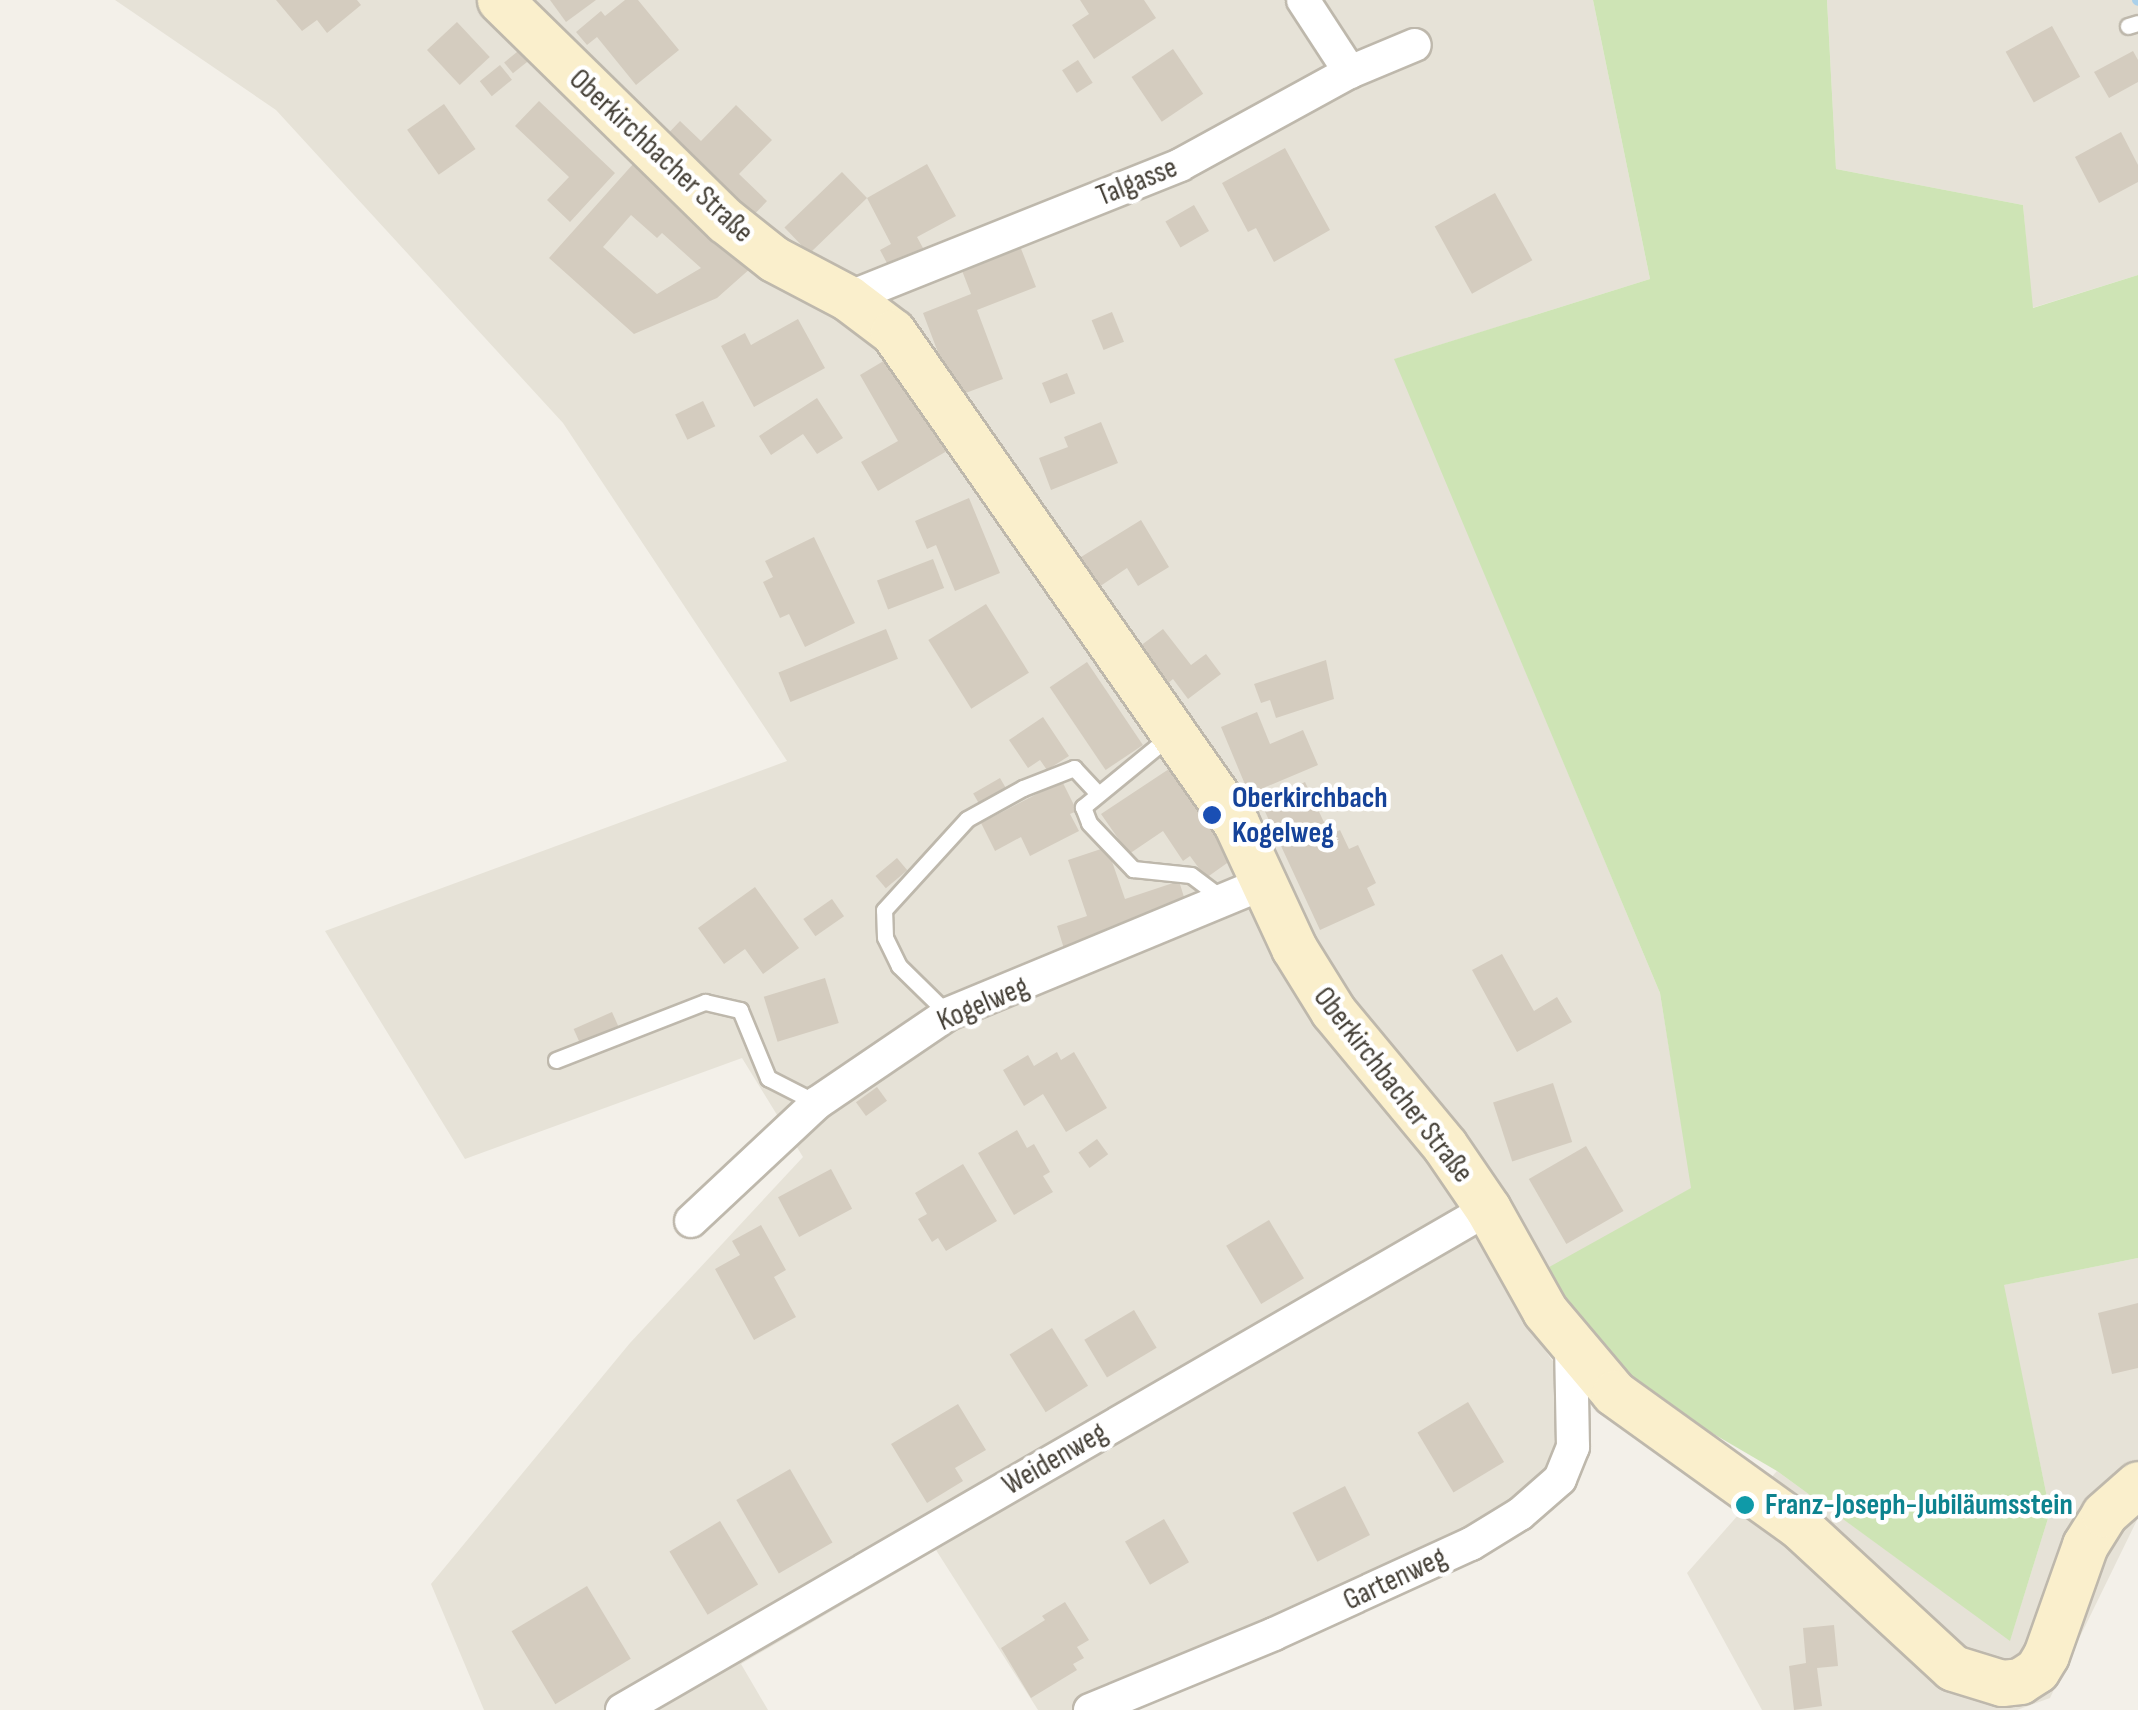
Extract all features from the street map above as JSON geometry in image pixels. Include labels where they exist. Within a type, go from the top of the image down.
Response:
[{"type":"street","name":"Oberkirchbacher Straße","points":[[500,0],[726,221],[774,259],[848,298],[893,332],[1236,823],[1308,976],[1332,1012],[1405,1093],[1488,1209],[1544,1312],[1614,1393],[1800,1526],[1929,1650],[1953,1668],[1976,1678],[2020,1681],[2036,1670],[2046,1656],[2084,1544],[2104,1514],[2138,1484]]},
{"type":"street","points":[[1302,0],[1350,72]]},
{"type":"street","name":"Talgasse","points":[[848,298],[1180,166],[1350,72],[1415,45]]},
{"type":"street","name":"Kogelweg","points":[[691,1221],[817,1103],[948,1014],[1266,883]]},
{"type":"street","name":"Weidenweg","points":[[622,1710],[1488,1209]]},
{"type":"street","name":"Gartenweg","points":[[1090,1710],[1274,1634],[1471,1544],[1520,1514],[1560,1479],[1574,1447],[1570,1345]]},
{"type":"lane","points":[[1174,733],[1084,807],[1089,823],[1134,868],[1190,875],[1224,900]]},
{"type":"lane","points":[[948,1014],[899,966],[884,937],[884,910],[967,819],[1009,796],[1074,768],[1098,793]]},
{"type":"lane","points":[[556,1060],[705,1002],[740,1010],[768,1078],[817,1103]]},
{"type":"shaded area","points":[[115,0],[1593,0],[1650,279],[1395,359],[1660,993],[1692,1188],[1507,1292],[1551,1359],[1590,1395],[1582,1453],[1565,1489],[1117,1710],[1038,1710],[936,1550],[741,1664],[768,1710],[484,1710],[431,1584],[630,1343],[803,1157],[742,1058],[465,1159],[325,931],[787,761],[563,423],[276,110]]},
{"type":"shaded area","points":[[1827,0],[2138,0],[2138,275],[2032,308],[2023,205],[1836,169]]},
{"type":"shaded area","points":[[2138,1258],[2138,1518],[2050,1698],[2017,1710],[1762,1710],[1687,1573],[1777,1471],[2010,1640],[2050,1512],[2003,1285]]},
{"type":"green space","points":[[1593,0],[1827,0],[1836,169],[2023,205],[2033,308],[2138,275],[2138,1258],[2004,1285],[2050,1512],[2010,1641],[1777,1471],[1647,1395],[1581,1329],[1542,1271],[1691,1188],[1660,993],[1394,359],[1650,279]]},
{"type":"building","points":[[276,0],[357,0],[361,5],[327,33],[317,20],[302,31]]},
{"type":"building","points":[[550,0],[596,0],[566,22]]},
{"type":"building","points":[[625,0],[638,0],[679,50],[636,85],[597,37],[587,45],[576,32],[601,11],[605,16]]},
{"type":"building","points":[[1080,0],[1144,0],[1156,18],[1094,59],[1072,25],[1089,14]]},
{"type":"building","points":[[457,22],[490,57],[460,85],[427,50]]},
{"type":"building","points":[[2052,26],[2080,77],[2034,102],[2006,52]]},
{"type":"building","points":[[522,48],[531,59],[513,73],[504,62]]},
{"type":"building","points":[[1173,49],[1203,94],[1162,122],[1132,77]]},
{"type":"building","points":[[2133,51],[2138,60],[2138,82],[2109,98],[2094,72]]},
{"type":"building","points":[[1078,60],[1093,83],[1077,93],[1062,70]]},
{"type":"building","points":[[500,65],[512,80],[492,96],[480,81]]},
{"type":"building","points":[[539,101],[615,173],[570,222],[547,200],[569,177],[515,126]]},
{"type":"building","points":[[444,104],[476,149],[439,175],[407,130]]},
{"type":"building","points":[[736,105],[772,140],[739,174],[767,201],[746,223],[661,141],[680,121],[701,141]]},
{"type":"building","points":[[2121,132],[2138,165],[2138,182],[2099,203],[2075,157]]},
{"type":"building","points":[[1285,148],[1330,230],[1274,262],[1256,228],[1248,232],[1222,183]]},
{"type":"building","points":[[634,163],[752,267],[717,298],[634,334],[549,258]],"holes":[[[631,215],[657,238],[662,233],[701,268],[657,294],[603,247]]]},
{"type":"building","points":[[927,164],[956,216],[917,237],[923,248],[889,267],[880,250],[891,244],[867,198]]},
{"type":"building","points":[[842,172],[867,198],[809,253],[784,228]]},
{"type":"building","points":[[1495,193],[1532,260],[1472,294],[1435,226]]},
{"type":"building","points":[[1194,205],[1209,231],[1180,247],[1165,222]]},
{"type":"building","points":[[1020,246],[1036,287],[977,310],[1003,379],[955,397],[923,313],[971,294],[961,268]]},
{"type":"building","points":[[1112,312],[1124,342],[1104,350],[1092,320]]},
{"type":"building","points":[[798,319],[825,368],[754,407],[721,346],[745,333],[751,345]]},
{"type":"building","points":[[892,356],[947,451],[878,491],[861,462],[898,441],[860,375]]},
{"type":"building","points":[[1067,373],[1075,393],[1050,404],[1042,383]]},
{"type":"building","points":[[817,398],[843,438],[817,454],[803,434],[771,455],[759,436]]},
{"type":"building","points":[[703,401],[715,426],[687,440],[675,415]]},
{"type":"building","points":[[1101,422],[1118,463],[1051,490],[1039,458],[1068,447],[1064,437]]},
{"type":"building","points":[[969,498],[1000,573],[955,591],[936,545],[927,549],[915,521]]},
{"type":"building","points":[[1141,520],[1169,567],[1138,586],[1127,568],[1099,587],[1081,557]]},
{"type":"building","points":[[814,537],[855,623],[805,647],[789,614],[780,618],[763,582],[773,577],[765,561]]},
{"type":"building","points":[[933,559],[944,588],[888,609],[877,581]]},
{"type":"building","points":[[986,604],[1029,673],[971,709],[928,640]]},
{"type":"building","points":[[886,629],[898,659],[790,702],[778,672]]},
{"type":"building","points":[[1163,629],[1191,665],[1206,654],[1221,674],[1188,699],[1173,679],[1161,689],[1132,652]]},
{"type":"building","points":[[1326,660],[1334,699],[1276,718],[1270,700],[1261,703],[1254,684]]},
{"type":"building","points":[[1087,662],[1143,745],[1106,770],[1050,687]]},
{"type":"building","points":[[1257,712],[1270,744],[1303,730],[1318,765],[1249,794],[1221,727]]},
{"type":"building","points":[[1043,717],[1069,756],[1047,770],[1040,760],[1028,768],[1009,740]]},
{"type":"building","points":[[1175,765],[1237,856],[1206,878],[1190,856],[1183,861],[1163,831],[1129,854],[1101,814]]},
{"type":"building","points":[[1000,778],[1008,792],[981,807],[973,794]]},
{"type":"building","points":[[1062,781],[1077,811],[1070,814],[1079,831],[1030,856],[1021,837],[995,851],[981,823]]},
{"type":"building","points":[[1305,782],[1330,835],[1340,830],[1349,849],[1358,845],[1376,883],[1367,888],[1375,905],[1320,930],[1261,803]]},
{"type":"building","points":[[1107,847],[1125,899],[1179,881],[1188,910],[1065,952],[1057,926],[1087,916],[1068,860]]},
{"type":"building","points":[[897,858],[907,870],[886,888],[876,876]]},
{"type":"building","points":[[755,887],[799,948],[763,974],[745,949],[724,964],[698,928]]},
{"type":"building","points":[[832,899],[844,916],[815,936],[803,919]]},
{"type":"building","points":[[1502,954],[1534,1011],[1557,997],[1572,1022],[1517,1052],[1472,970]]},
{"type":"building","points":[[825,978],[839,1023],[778,1042],[764,997]]},
{"type":"building","points":[[612,1012],[619,1028],[581,1045],[574,1029]]},
{"type":"building","points":[[1057,1052],[1061,1060],[1074,1052],[1107,1108],[1066,1132],[1043,1094],[1024,1106],[1003,1070],[1028,1055],[1034,1066]]},
{"type":"building","points":[[1553,1083],[1572,1142],[1512,1161],[1493,1102]]},
{"type":"building","points":[[877,1087],[887,1101],[866,1116],[856,1102]]},
{"type":"building","points":[[1017,1130],[1027,1148],[1034,1144],[1050,1172],[1043,1176],[1053,1192],[1014,1215],[978,1153]]},
{"type":"building","points":[[1097,1139],[1108,1154],[1090,1168],[1078,1153]]},
{"type":"building","points":[[1586,1146],[1624,1211],[1566,1244],[1529,1179]]},
{"type":"building","points":[[963,1164],[997,1221],[946,1251],[938,1238],[932,1242],[918,1219],[927,1214],[915,1193]]},
{"type":"building","points":[[831,1169],[852,1209],[799,1237],[778,1197]]},
{"type":"building","points":[[1269,1220],[1304,1278],[1261,1304],[1226,1246]]},
{"type":"building","points":[[761,1225],[786,1270],[774,1277],[796,1317],[754,1340],[715,1269],[740,1255],[732,1241]]},
{"type":"building","points":[[2138,1303],[2138,1368],[2112,1374],[2098,1313]]},
{"type":"building","points":[[1134,1310],[1157,1348],[1107,1378],[1084,1340]]},
{"type":"building","points":[[1052,1328],[1088,1386],[1046,1412],[1010,1354]]},
{"type":"building","points":[[1468,1402],[1504,1462],[1453,1492],[1417,1432]]},
{"type":"building","points":[[958,1404],[986,1450],[955,1468],[963,1481],[927,1503],[891,1444]]},
{"type":"building","points":[[790,1469],[832,1543],[779,1574],[736,1500]]},
{"type":"building","points":[[1345,1486],[1370,1535],[1317,1562],[1292,1513]]},
{"type":"building","points":[[1164,1519],[1189,1562],[1150,1585],[1125,1542]]},
{"type":"building","points":[[720,1521],[758,1584],[708,1615],[669,1551]]},
{"type":"building","points":[[587,1586],[631,1659],[555,1704],[512,1631]]},
{"type":"building","points":[[1065,1602],[1089,1640],[1077,1647],[1084,1658],[1073,1664],[1077,1670],[1031,1698],[1001,1648]]},
{"type":"building","points":[[1834,1625],[1838,1666],[1817,1668],[1822,1706],[1794,1710],[1789,1666],[1806,1663],[1803,1628]]},
{"type":"place","name":"Oberkirchbach Kogelweg","points":[[1212,815]]},
{"type":"place","name":"Franz-Joseph-Jubiläumsstein","points":[[1745,1505]]}]
